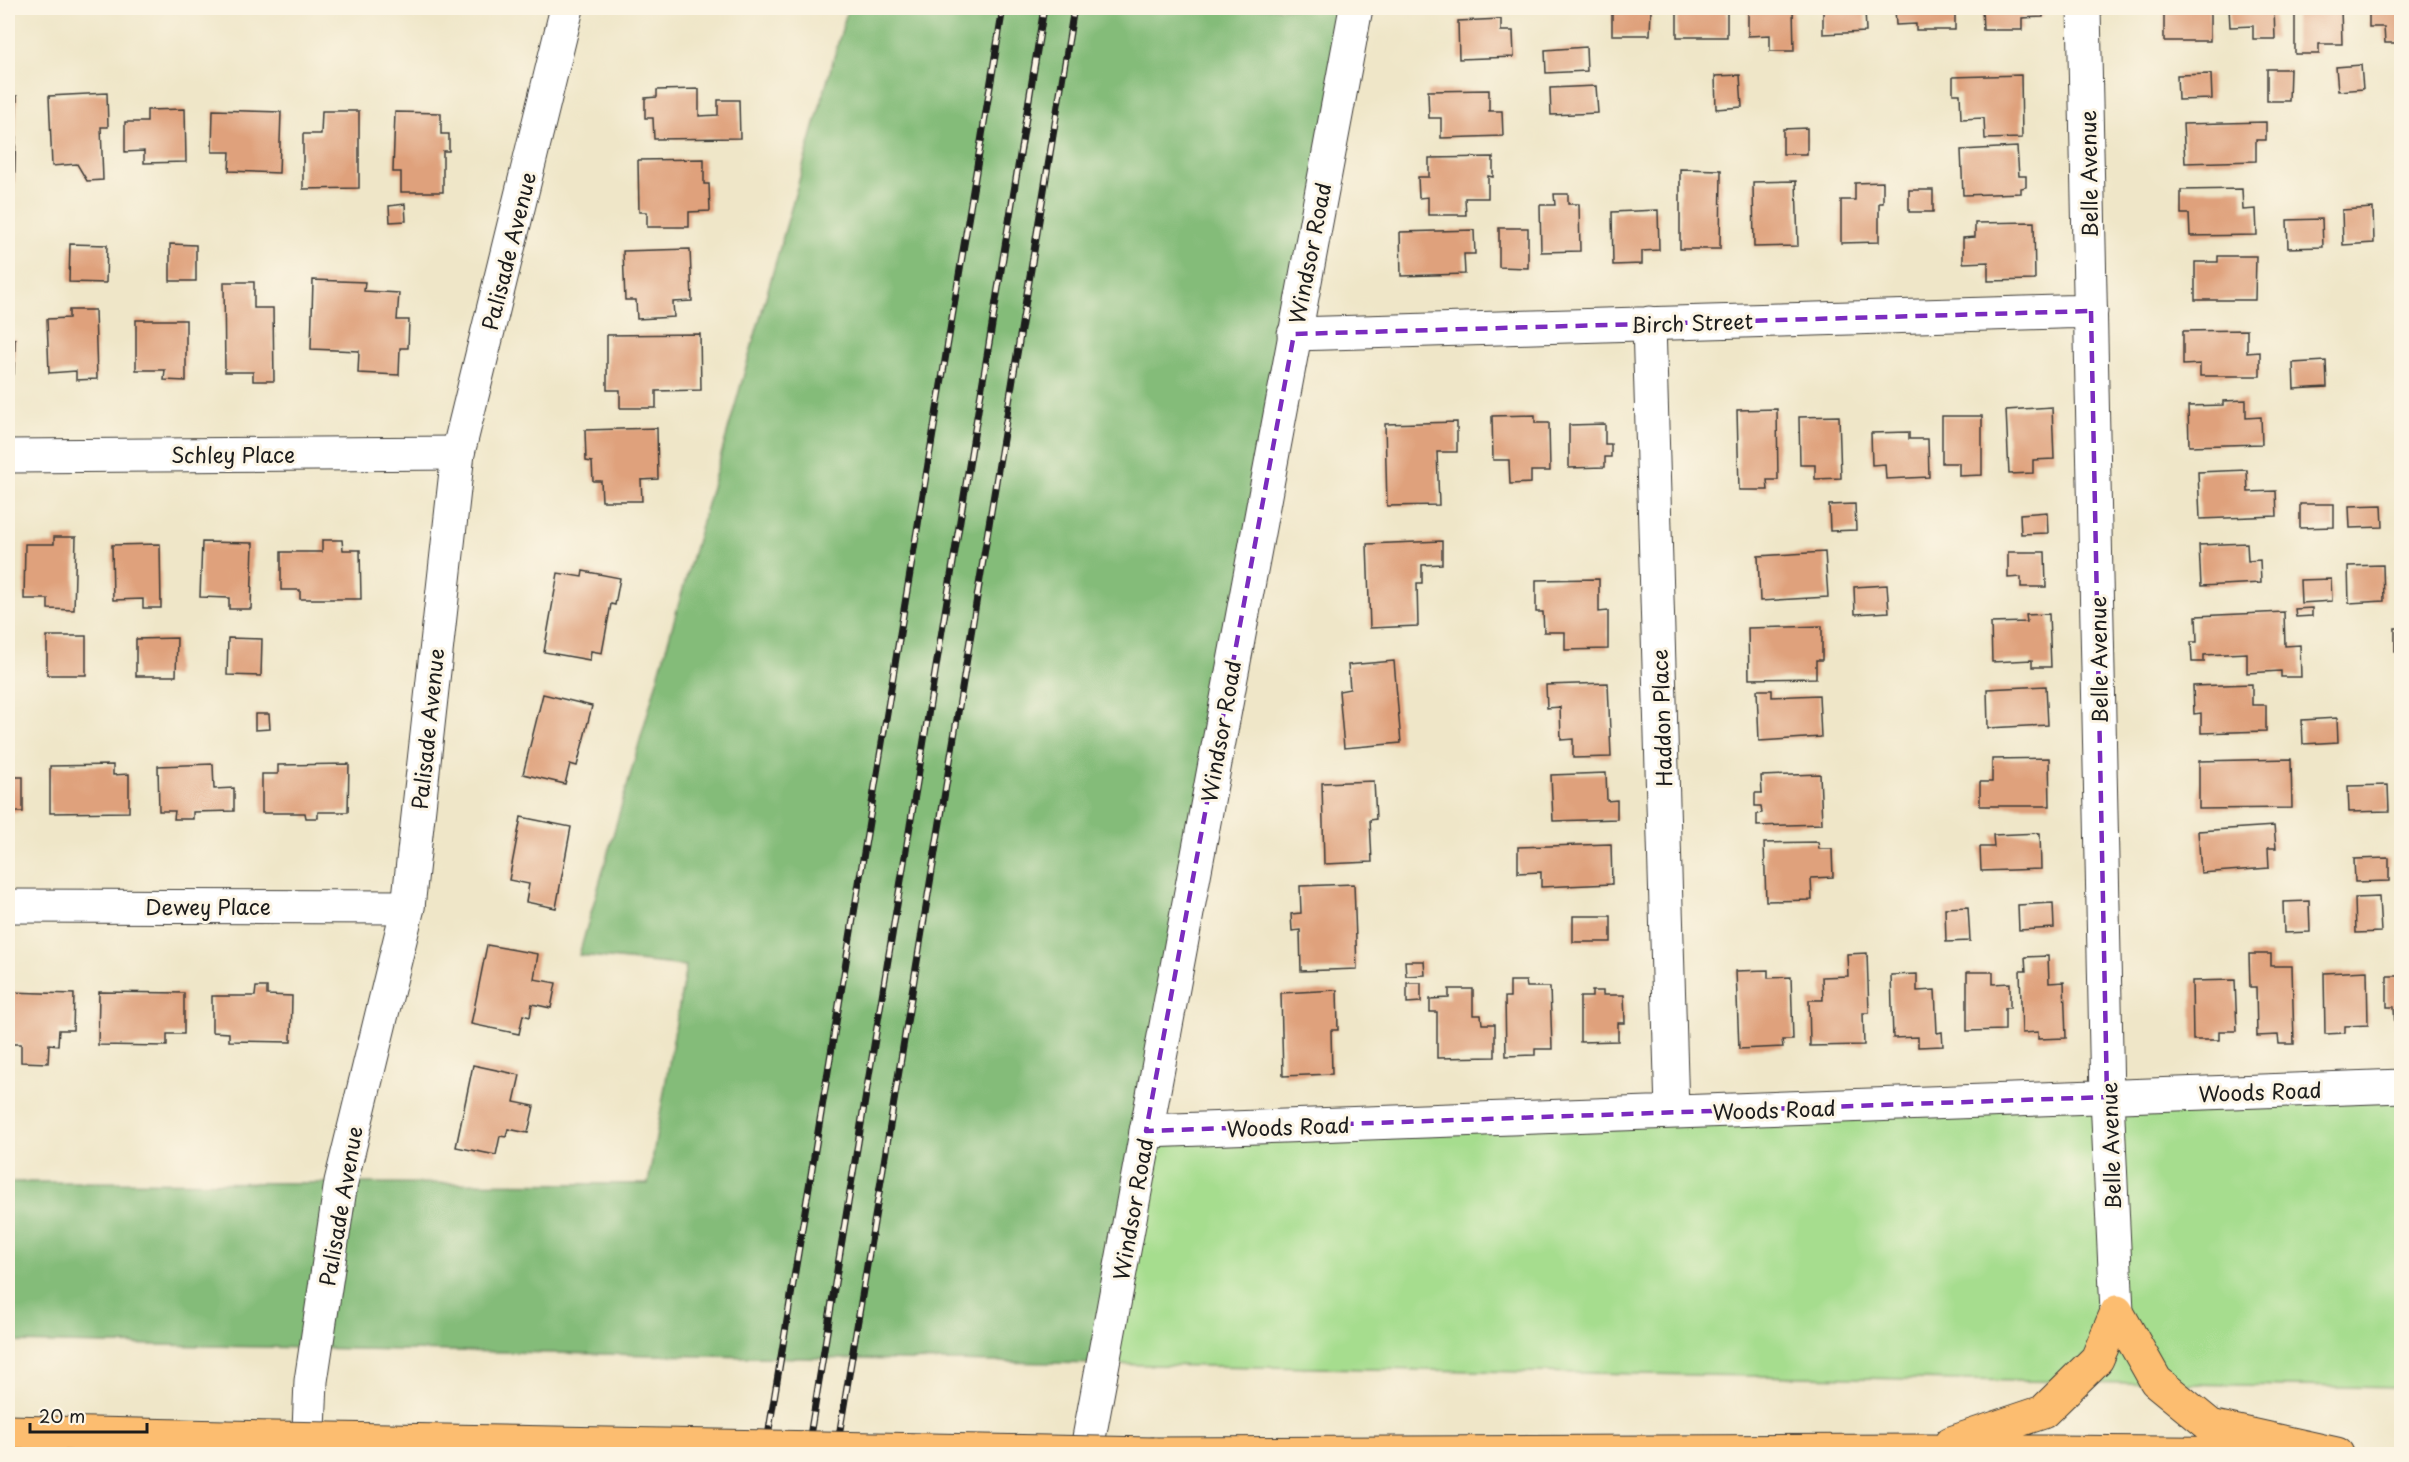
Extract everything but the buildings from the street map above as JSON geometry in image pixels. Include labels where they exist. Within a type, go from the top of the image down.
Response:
[{"type":"highway","points":[[1928,1451],[2043,1412],[2097,1359],[2117,1312]]},
{"type":"highway","points":[[2117,1312],[2156,1381],[2211,1426],[2337,1455]]},
{"type":"highway","points":[[8,1432],[1153,1454],[1928,1451],[2280,1455]]},
{"type":"street","name":"Palisade Avenue","points":[[308,1455],[311,1381],[341,1182],[408,907],[458,453],[567,8]]},
{"type":"street","name":"Windsor Road","points":[[1086,1455],[1356,8]]},
{"type":"street","name":"Belle Avenue","points":[[2084,8],[2107,1097],[2117,1312]]},
{"type":"street","name":"Birch Street","points":[[1294,334],[2091,311]]},
{"type":"street","name":"Haddon Place","points":[[1649,323],[1672,1112]]},
{"type":"street","name":"Schley Place","points":[[8,456],[458,453]]},
{"type":"street","name":"Dewey Place","points":[[8,906],[408,907]]},
{"type":"street","name":"Woods Road","points":[[1146,1131],[2402,1086]]},
{"type":"highlighted area","points":[[2091,311],[2107,1097],[1146,1131],[1294,334]]},
{"type":"green space","points":[[848,8],[1356,8],[1101,1364],[8,1342],[8,1182],[648,1184],[686,966],[579,955]]},
{"type":"green space","points":[[2401,1086],[2401,1388],[1101,1364],[1146,1131]]},
{"type":"railway","points":[[765,1454],[1003,8]]},
{"type":"railway","points":[[807,1454],[1044,8]]},
{"type":"railway","points":[[836,1454],[1074,8]]}]
